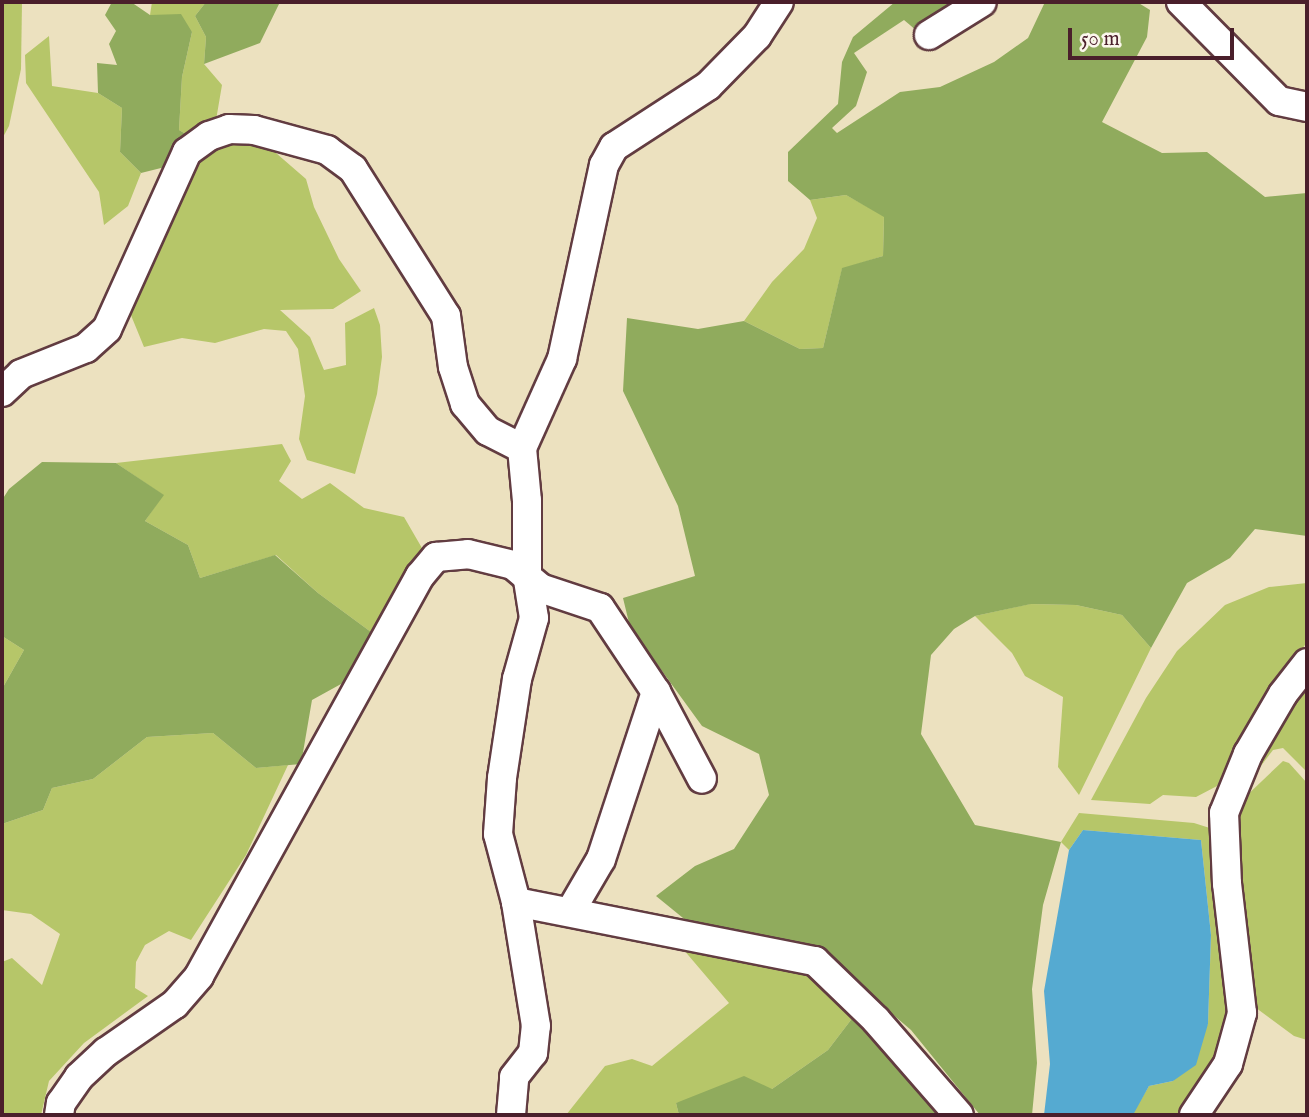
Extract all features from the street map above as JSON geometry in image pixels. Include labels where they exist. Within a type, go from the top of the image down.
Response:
[{"type":"street","points":[[511,1115],[514,1077],[533,1053],[537,1026],[516,902],[498,834],[502,778],[517,679],[534,618],[527,574],[527,501],[522,448],[562,359],[604,165],[614,147],[708,86],[757,36],[779,2]]},
{"type":"street","points":[[929,35],[982,2]]},
{"type":"street","points":[[1181,2],[1279,101],[1307,107]]},
{"type":"street","points":[[2,392],[21,374],[86,348],[107,329],[187,152],[209,136],[229,129],[254,130],[327,150],[353,169],[446,316],[453,367],[465,404],[488,431],[522,448]]},
{"type":"street","points":[[60,1115],[61,1103],[79,1077],[106,1052],[175,1004],[199,976],[420,576],[436,557],[468,554],[513,565],[527,574],[540,588],[600,608],[656,692],[702,779]]},
{"type":"street","points":[[1194,1115],[1228,1064],[1242,1013],[1227,884],[1224,813],[1248,754],[1283,694],[1307,663]]},
{"type":"street","points":[[570,912],[601,859],[656,692]]},
{"type":"street","points":[[516,902],[815,961],[876,1020],[957,1108],[959,1115]]},
{"type":"green space","points":[[2,2],[22,2],[21,69],[9,126],[2,139]]},
{"type":"green space","points":[[112,2],[131,2],[150,15],[181,14],[192,32],[182,77],[179,130],[191,137],[169,166],[141,173],[120,152],[122,108],[98,93],[97,63],[117,65],[109,44],[116,31],[105,15]]},
{"type":"green space","points":[[152,2],[206,2],[195,16],[206,37],[204,64],[222,85],[215,126],[191,137],[179,130],[182,77],[192,32],[150,15]]},
{"type":"green space","points":[[206,2],[280,2],[260,43],[204,64],[206,37],[195,16]]},
{"type":"green space","points":[[895,2],[969,2],[917,31],[904,20],[854,53],[867,72],[856,106],[832,128],[837,133],[900,92],[940,87],[994,62],[1028,38],[1045,2],[1137,2],[1150,10],[1147,37],[1102,122],[1162,153],[1207,152],[1265,197],[1307,193],[1307,536],[1255,529],[1230,558],[1187,583],[1151,648],[1122,615],[1076,605],[1031,604],[975,616],[954,629],[931,655],[921,734],[975,825],[1061,842],[1043,905],[1032,989],[1037,1063],[1032,1115],[980,1115],[911,1030],[817,950],[699,931],[656,896],[695,866],[734,849],[769,795],[759,754],[702,726],[630,627],[623,598],[695,576],[678,506],[623,391],[627,318],[698,329],[744,321],[800,349],[823,348],[842,268],[883,256],[884,217],[846,195],[810,200],[788,181],[788,152],[838,104],[842,62],[853,37]]},
{"type":"green space","points":[[49,36],[52,86],[98,93],[122,108],[120,152],[141,173],[128,206],[104,225],[99,192],[26,83],[25,55]]},
{"type":"green space","points":[[241,137],[261,140],[306,179],[314,207],[339,259],[361,291],[333,309],[280,310],[310,337],[324,370],[346,365],[345,323],[374,308],[380,325],[382,357],[377,394],[355,474],[307,460],[299,439],[305,396],[298,349],[286,331],[264,329],[215,343],[182,338],[144,347],[128,308],[193,163],[214,145]]},
{"type":"green space","points":[[846,195],[884,216],[883,256],[842,269],[823,348],[800,349],[744,321],[772,282],[804,249],[817,218],[810,200]]},
{"type":"green space","points":[[282,444],[291,461],[279,481],[302,499],[330,483],[364,508],[404,517],[426,555],[391,614],[371,632],[318,593],[276,555],[200,578],[188,545],[145,521],[163,495],[116,463]]},
{"type":"green space","points":[[42,462],[116,463],[164,495],[145,521],[188,545],[200,578],[275,555],[318,593],[371,632],[361,673],[312,700],[301,764],[256,768],[213,733],[147,737],[93,779],[52,788],[43,810],[2,824],[2,689],[24,650],[2,636],[2,500],[9,489]]},
{"type":"green space","points":[[1307,583],[1307,642],[1268,698],[1217,786],[1196,797],[1163,795],[1150,804],[1091,800],[1146,698],[1177,651],[1225,605],[1269,587]]},
{"type":"green space","points":[[1030,604],[1076,605],[1122,615],[1151,648],[1079,795],[1058,767],[1063,697],[1025,676],[1012,653],[975,616]]},
{"type":"green space","points":[[2,636],[24,650],[2,689]]},
{"type":"green space","points":[[1307,671],[1307,772],[1283,748],[1273,750],[1248,783]]},
{"type":"green space","points":[[213,733],[256,768],[288,765],[246,855],[191,940],[169,931],[145,945],[136,962],[135,988],[148,996],[84,1043],[49,1081],[41,1115],[5,1115],[2,1110],[2,962],[12,958],[42,985],[60,934],[31,914],[2,910],[2,824],[43,810],[52,788],[93,779],[147,737]]},
{"type":"green space","points":[[1283,761],[1289,763],[1307,783],[1307,1040],[1294,1036],[1248,1002],[1237,825],[1242,800]]},
{"type":"green space","points":[[1079,813],[1194,823],[1216,830],[1231,1010],[1225,1051],[1185,1115],[1133,1113],[1149,1086],[1173,1081],[1208,1024],[1211,935],[1201,840],[1083,830],[1069,850],[1061,842]]},
{"type":"green space","points":[[677,942],[818,972],[857,1012],[828,1050],[772,1089],[676,1103],[679,1115],[566,1115],[605,1066],[632,1059],[652,1066],[729,1003]]},
{"type":"green space","points":[[857,1012],[943,1115],[679,1115],[676,1103],[744,1076],[772,1089],[828,1050]]},
{"type":"water","points":[[1083,830],[1201,840],[1211,935],[1208,1024],[1196,1065],[1173,1081],[1149,1086],[1133,1115],[1044,1115],[1050,1064],[1044,991],[1069,850]]}]
